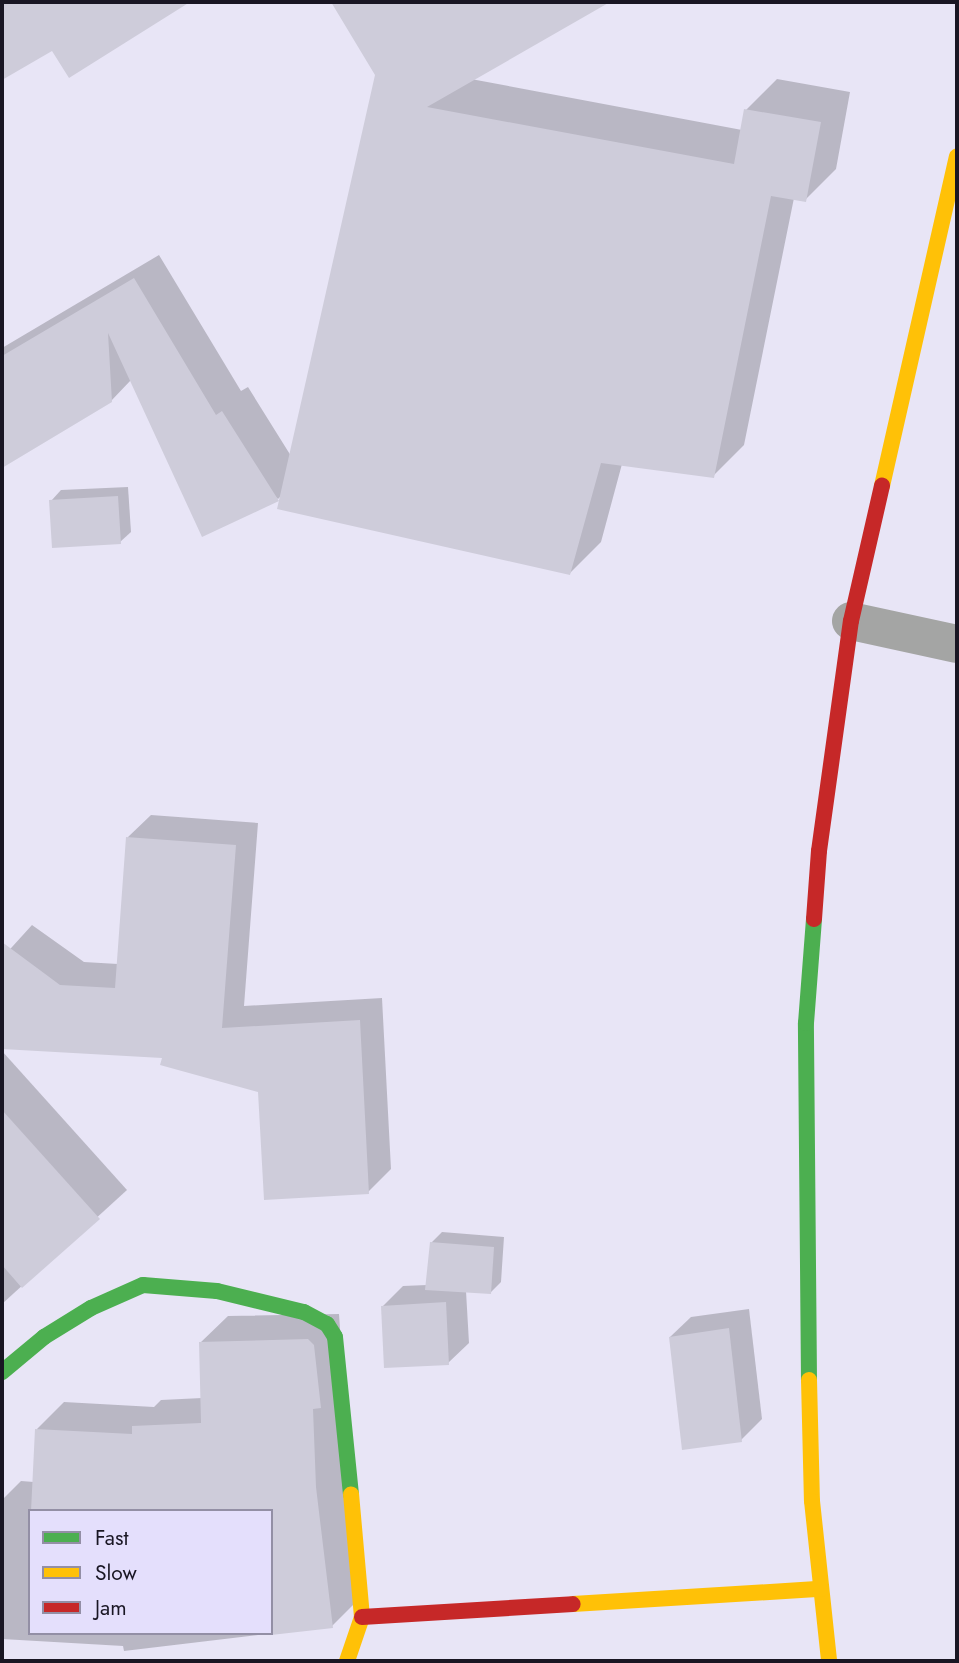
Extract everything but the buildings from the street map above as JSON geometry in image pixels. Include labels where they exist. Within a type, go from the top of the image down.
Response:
[{"type":"street","points":[[829,1661],[811,1461],[806,1289],[807,1023],[819,850],[851,621],[957,156]]},
{"type":"street","points":[[851,621],[957,644]]},
{"type":"street","points":[[2,1372],[56,1329],[91,1308],[143,1286],[217,1292],[304,1312],[327,1324],[335,1337],[339,1365],[362,1618],[347,1661]]},
{"type":"street","points":[[362,1618],[821,1589]]},
{"type":"traffic: fast","points":[[809,1380],[806,1023],[814,919]]},
{"type":"traffic: fast","points":[[2,1372],[44,1337],[91,1308],[143,1285],[217,1291],[304,1312],[327,1324],[335,1337],[351,1494]]},
{"type":"traffic: slow","points":[[882,486],[957,156]]},
{"type":"traffic: slow","points":[[809,1380],[812,1501],[829,1661]]},
{"type":"traffic: slow","points":[[347,1661],[362,1617],[351,1494]]},
{"type":"traffic: slow","points":[[573,1604],[821,1589]]},
{"type":"traffic: jam","points":[[814,919],[819,851],[851,621],[882,486]]},
{"type":"traffic: jam","points":[[362,1617],[573,1604]]}]
